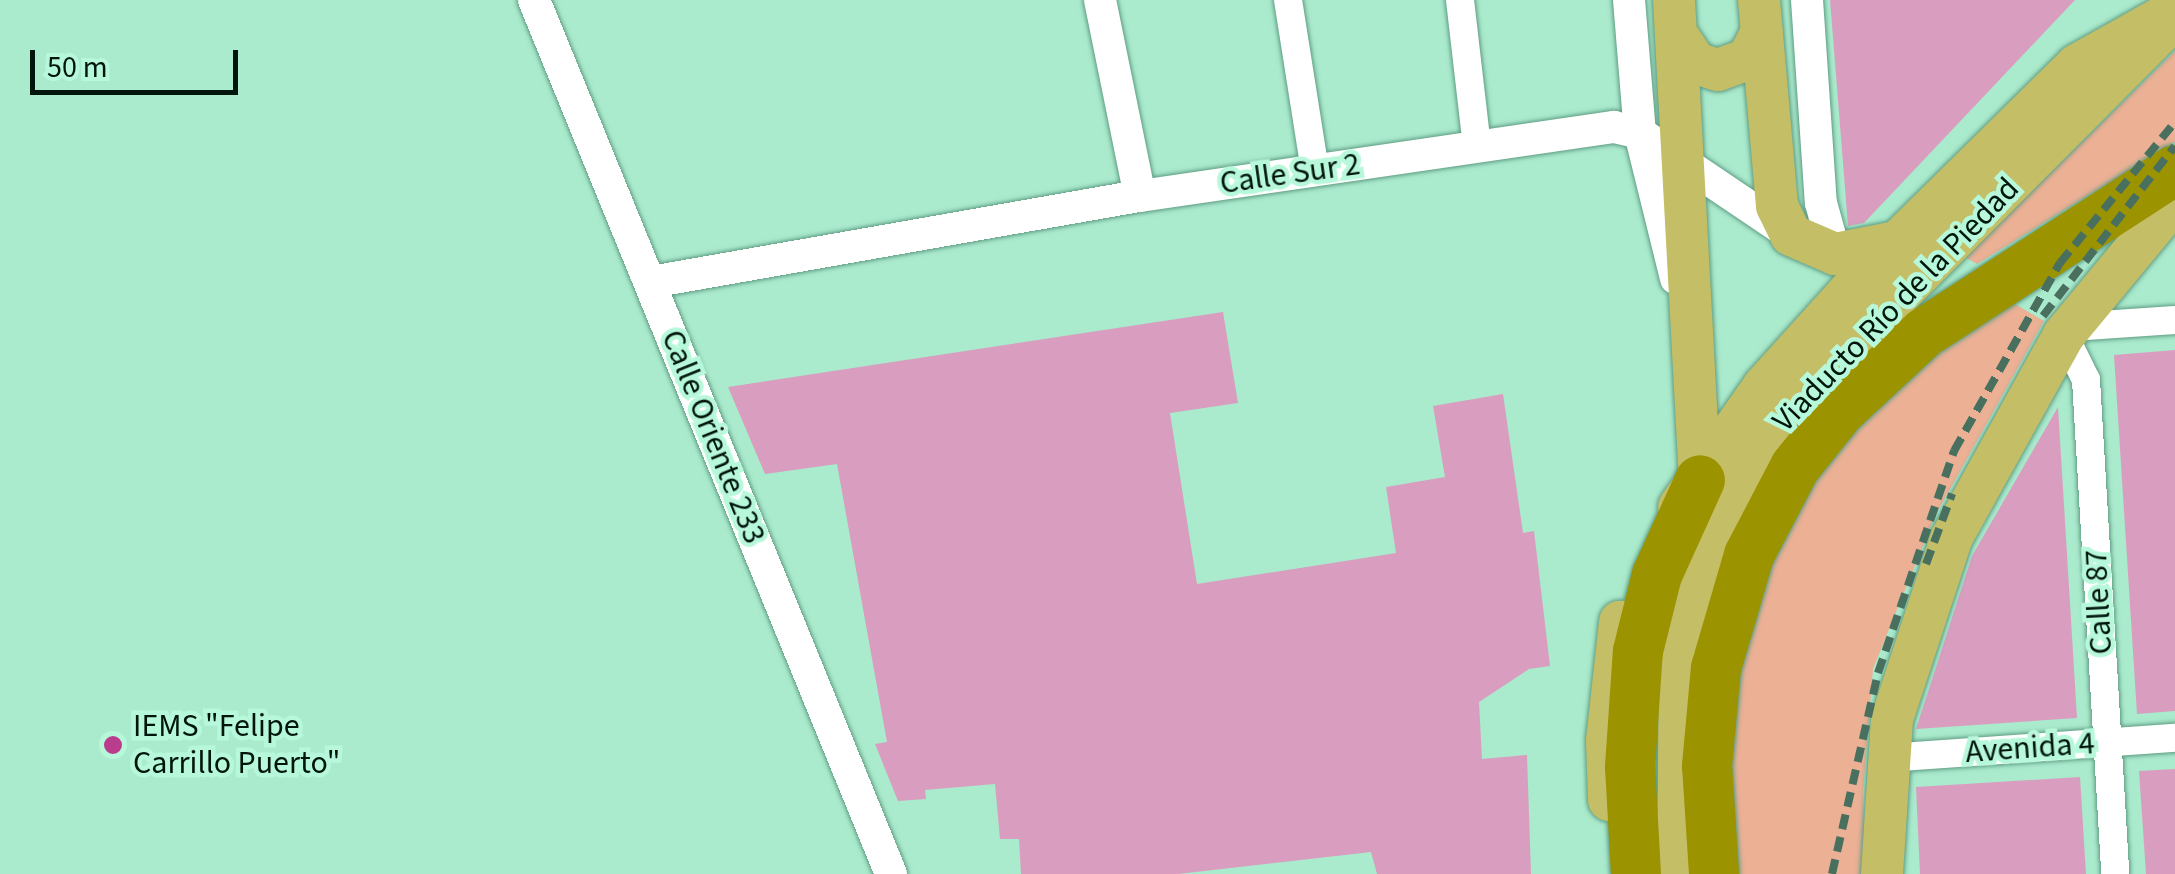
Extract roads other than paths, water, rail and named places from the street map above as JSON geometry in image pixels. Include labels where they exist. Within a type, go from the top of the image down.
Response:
[{"type":"highway","points":[[1714,874],[1708,766],[1716,668],[1749,555],[1780,490],[1840,411],[1924,332],[2175,170]]},
{"type":"highway","points":[[1636,874],[1632,686],[1657,575],[1700,480]]},
{"type":"main road","points":[[1613,874],[1606,740],[1620,623],[1642,553],[1700,480],[1764,386],[1897,242],[2077,64],[2175,10]]},
{"type":"main road","points":[[1760,16],[1777,206],[1791,235],[1835,254],[1897,242]]},
{"type":"main road","points":[[1675,18],[1696,63],[1718,70],[1748,59],[1760,16]]},
{"type":"main road","points":[[1675,18],[1700,480]]},
{"type":"main road","name":"Viaducto Río de la Piedad","points":[[1678,874],[1673,709],[1699,581],[1738,486],[1826,370],[2175,18]]},
{"type":"main road","points":[[1882,874],[1886,758],[1907,662],[1952,536],[2068,331],[2175,200]]},
{"type":"street","name":"Calle Oriente 233","points":[[534,0],[891,874]]},
{"type":"street","points":[[1100,0],[1140,196]]},
{"type":"street","points":[[1288,0],[1314,171]]},
{"type":"street","points":[[1460,0],[1477,148]]},
{"type":"street","points":[[1629,0],[1640,133],[1691,342]]},
{"type":"street","points":[[1807,0],[1821,203],[1835,254]]},
{"type":"street","name":"Calle Sur 2","points":[[652,282],[1140,196],[1614,127],[1640,133]]},
{"type":"street","points":[[1640,133],[1791,235]]},
{"type":"street","points":[[2068,331],[2175,320]]},
{"type":"street","name":"Calle 87","points":[[2068,331],[2086,380],[2115,874]]},
{"type":"street","name":"Avenida 4","points":[[1886,758],[2175,738]]},
{"type":"railway","points":[[1832,874],[1878,673],[1954,451],[2060,263],[2175,122]]},
{"type":"railway","points":[[2043,316],[2175,146]]},
{"type":"railway","points":[[1926,564],[1952,494]]},
{"type":"place","name":"IEMS \"Felipe Carrillo Puerto\"","points":[[113,745]]}]
